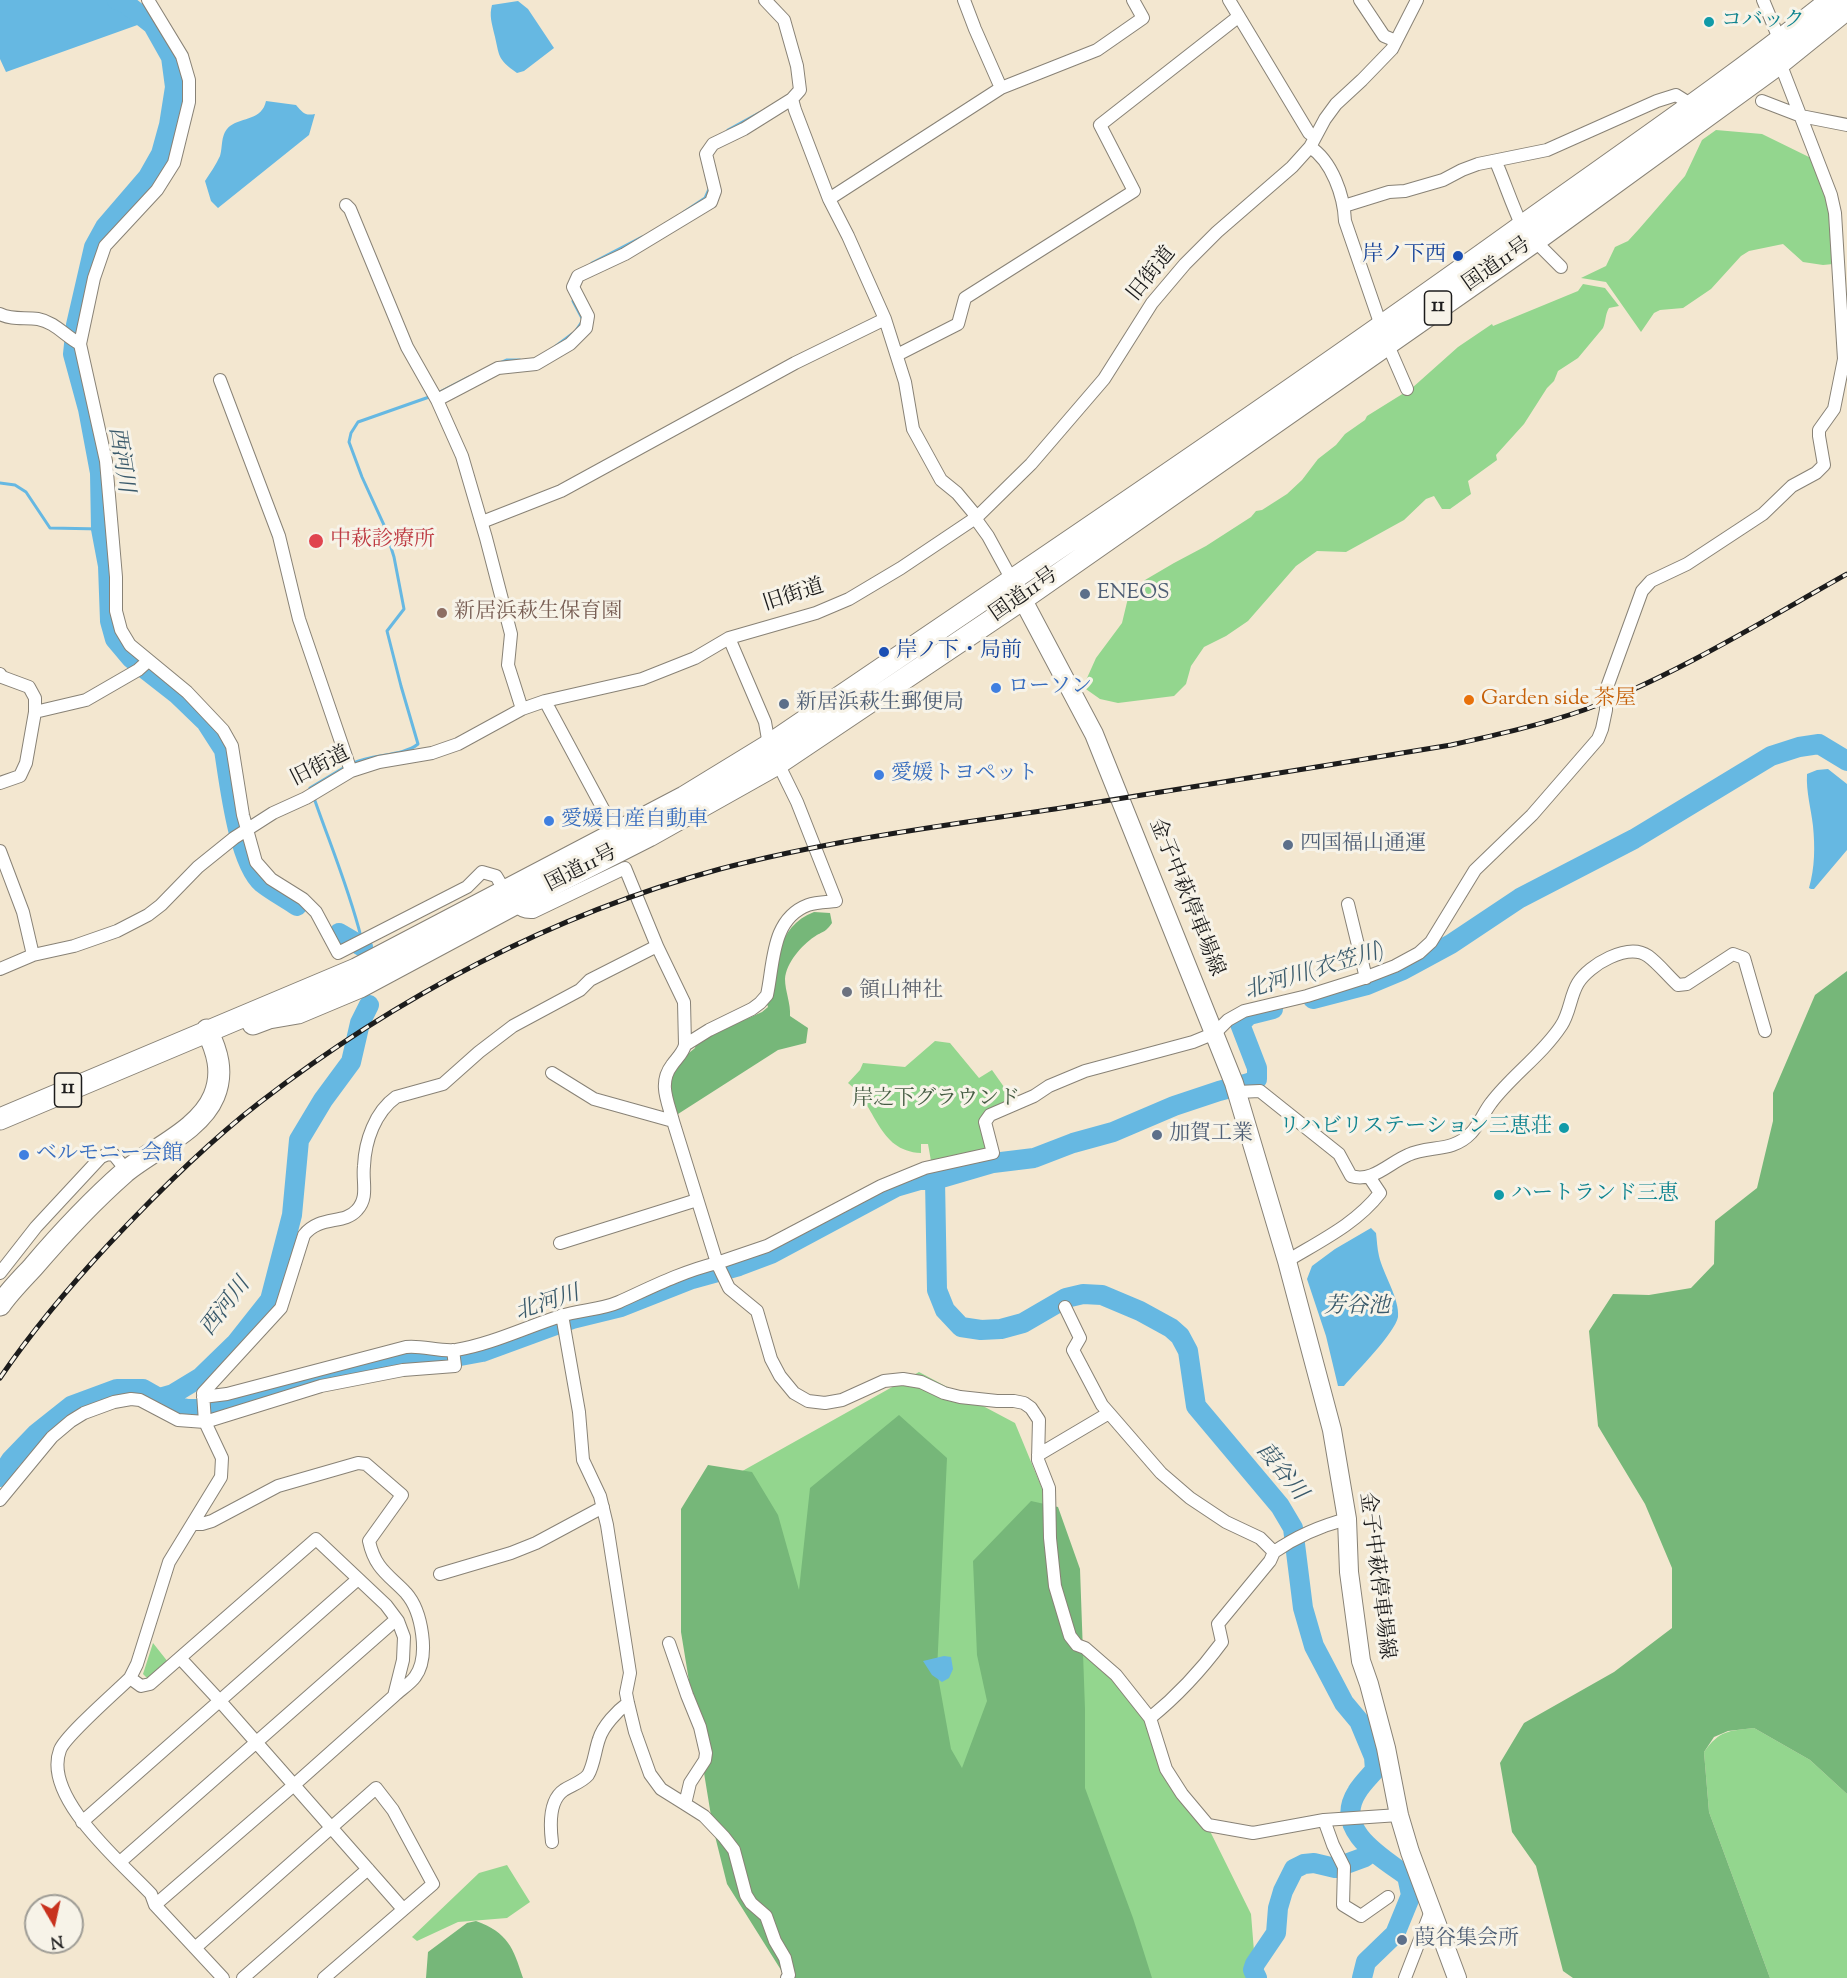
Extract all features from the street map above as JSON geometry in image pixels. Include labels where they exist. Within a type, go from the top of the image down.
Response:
[{"type":"highway","name":"国道11号","points":[[1528,234],[1831,0]]},
{"type":"highway","name":"国道11号","points":[[509,897],[649,836],[774,754],[1023,599],[1384,335],[1780,63],[1847,9]]},
{"type":"highway","name":"国道11号","points":[[0,1119],[135,1061],[210,1035],[269,1018],[298,1013],[360,987],[616,833],[774,754],[1012,580],[1384,335]]},
{"type":"highway","points":[[0,1305],[68,1226],[127,1171],[195,1122],[207,1109],[215,1095],[219,1079],[219,1059],[210,1035]]},
{"type":"main road","name":"金子中萩停車場線","points":[[1012,580],[1094,734],[1236,1088],[1287,1261],[1332,1430],[1347,1519],[1349,1572],[1361,1661],[1386,1748],[1399,1815],[1410,1852],[1456,1978]]},
{"type":"street","points":[[148,0],[182,56],[189,80],[189,102],[174,163],[157,190],[105,246],[77,342],[106,461],[116,577],[116,611],[121,630],[144,665],[187,692],[223,730],[232,746],[242,833],[256,862],[271,879],[303,899],[316,912],[338,953],[467,887],[482,872],[496,876],[509,897],[527,913],[625,867],[657,946],[684,1002],[685,1045],[670,1067],[664,1084],[673,1122],[719,1269],[729,1288],[757,1311],[771,1359],[780,1376],[794,1393],[808,1401],[825,1403],[842,1400],[884,1381],[903,1379],[921,1382],[944,1393],[960,1397],[1024,1403],[1031,1408],[1039,1420],[1038,1460],[1049,1488],[1050,1538],[1055,1586],[1070,1636],[1077,1645],[1085,1648],[1116,1675],[1150,1718],[1166,1769],[1182,1794],[1208,1825],[1253,1833],[1324,1820],[1399,1815]]},
{"type":"street","points":[[765,0],[784,20],[797,89],[829,199],[885,319],[905,382],[913,429],[941,480],[957,494],[976,518],[1012,580]]},
{"type":"street","points":[[964,0],[1001,88]]},
{"type":"street","points":[[829,199],[1001,88],[1097,50],[1143,18],[1133,0]]},
{"type":"street","points":[[1229,0],[1335,179],[1344,206],[1345,221],[1384,335],[1407,388]]},
{"type":"street","points":[[1360,0],[1384,36],[1396,41]]},
{"type":"street","name":"旧街道","points":[[0,969],[33,955],[74,946],[117,931],[148,915],[198,867],[242,833],[273,813],[319,791],[350,766],[432,753],[459,744],[522,710],[545,701],[642,679],[694,658],[729,638],[816,613],[849,599],[902,568],[976,518],[993,504],[1031,464],[1104,379],[1152,303],[1185,264],[1216,232],[1292,167],[1312,142],[1336,104],[1392,49],[1417,0]]},
{"type":"street","points":[[202,1399],[417,1345],[454,1356],[481,1344],[564,1321],[617,1303],[641,1290],[696,1268],[719,1269],[881,1186],[925,1168],[993,1154],[986,1122],[990,1115],[1034,1096],[1049,1086],[1108,1064],[1168,1050],[1215,1033],[1228,1020],[1244,1011],[1307,996],[1366,978],[1419,953],[1431,942],[1475,870],[1532,815],[1598,739],[1606,710],[1606,690],[1642,591],[1646,586],[1651,581],[1687,564],[1763,514],[1792,486],[1816,473],[1824,465],[1820,430],[1834,410],[1845,359],[1835,213],[1831,195],[1780,63],[1780,41],[1763,0]]},
{"type":"street","points":[[897,355],[958,324],[964,298],[1134,191],[1100,125],[1238,17]]},
{"type":"street","points":[[435,395],[498,368],[536,364],[570,344],[586,328],[588,316],[573,287],[578,276],[625,254],[711,202],[715,191],[706,154],[713,144],[744,129],[797,89]]},
{"type":"street","points":[[1344,206],[1389,192],[1405,191],[1443,180],[1478,164],[1547,150],[1657,101],[1676,95],[1690,107]]},
{"type":"street","points":[[1762,101],[1801,116],[1847,125]]},
{"type":"street","points":[[1496,162],[1508,190],[1511,204],[1528,234],[1561,267]]},
{"type":"street","points":[[346,205],[350,209],[407,347],[435,395],[462,456],[511,634],[508,665],[522,710]]},
{"type":"street","points":[[0,314],[40,319],[58,328],[77,342]]},
{"type":"street","points":[[482,522],[561,491],[795,363],[885,319]]},
{"type":"street","points":[[220,380],[276,527],[299,619],[350,766]]},
{"type":"street","points":[[685,1045],[709,1030],[752,1010],[760,1003],[767,995],[776,944],[784,924],[797,910],[809,905],[836,901],[797,802],[774,754],[765,722],[729,638]]},
{"type":"street","points":[[35,712],[86,700],[144,665]]},
{"type":"street","points":[[0,783],[20,776],[26,763],[35,712],[35,698],[29,687],[1,677]]},
{"type":"street","points":[[545,701],[616,833]]},
{"type":"street","points":[[0,851],[23,912],[33,955]]},
{"type":"street","points":[[1348,904],[1366,978]]},
{"type":"street","points":[[223,1978],[155,1905],[151,1894],[76,1816],[60,1784],[57,1765],[60,1748],[130,1678],[137,1664],[169,1562],[194,1524],[220,1476],[222,1458],[205,1419],[202,1399],[207,1387],[281,1308],[304,1235],[310,1229],[327,1221],[347,1218],[357,1210],[365,1190],[364,1166],[368,1139],[374,1124],[390,1102],[396,1097],[443,1084],[513,1026],[580,990],[590,980],[657,946]]},
{"type":"street","points":[[1236,1088],[1260,1091],[1339,1154],[1352,1176],[1361,1179],[1370,1178],[1413,1152],[1447,1147],[1462,1141],[1472,1133],[1491,1102],[1527,1067],[1562,1025],[1578,983],[1595,965],[1611,957],[1627,952],[1641,953],[1648,956],[1678,985],[1688,984],[1733,954],[1744,958],[1765,1031]]},
{"type":"street","points":[[552,1073],[594,1099],[673,1122]]},
{"type":"street","points":[[0,1273],[36,1227],[100,1156],[114,1155],[127,1171]]},
{"type":"street","points":[[1287,1261],[1367,1210],[1380,1193],[1370,1178]]},
{"type":"street","points":[[560,1243],[697,1200]]},
{"type":"street","points":[[1065,1307],[1080,1338],[1073,1350],[1102,1405],[1161,1473],[1190,1498],[1226,1522],[1260,1538],[1274,1552]]},
{"type":"street","points":[[564,1321],[579,1412],[584,1460],[603,1507],[630,1673],[626,1692],[635,1732],[650,1774],[661,1789],[704,1816],[734,1850],[746,1895],[766,1916],[775,1941],[785,1958],[789,1975],[787,1978]]},
{"type":"street","points":[[0,1500],[52,1437],[70,1421],[114,1402],[140,1400],[178,1420],[205,1419],[321,1386],[403,1370],[455,1366],[454,1356]]},
{"type":"street","points":[[1038,1455],[1109,1413]]},
{"type":"street","points":[[155,1905],[394,1696],[415,1677],[420,1666],[423,1629],[417,1611],[407,1594],[385,1574],[371,1551],[369,1541],[402,1496],[366,1464],[358,1463],[278,1486],[212,1521],[194,1524]]},
{"type":"street","points":[[440,1574],[511,1554],[603,1507]]},
{"type":"street","points":[[1150,1718],[1214,1653],[1222,1641],[1218,1624],[1270,1561],[1274,1552],[1299,1536],[1326,1524],[1347,1519]]},
{"type":"street","points":[[130,1678],[141,1686],[150,1684],[316,1539],[386,1605],[398,1621],[404,1637],[404,1648],[394,1696]]},
{"type":"street","points":[[82,1822],[357,1579]]},
{"type":"street","points":[[120,1862],[392,1623],[398,1621]]},
{"type":"street","points":[[669,1643],[700,1726],[706,1753],[705,1760],[690,1783],[685,1804]]},
{"type":"street","points":[[180,1658],[404,1910]]},
{"type":"street","points":[[552,1842],[550,1825],[553,1807],[561,1792],[588,1774],[600,1736],[620,1709],[628,1703]]},
{"type":"street","points":[[195,1948],[376,1788],[383,1794],[433,1884],[324,1978]]},
{"type":"street","points":[[1324,1820],[1342,1863],[1343,1905],[1361,1916],[1388,1897]]},
{"type":"street","points":[[243,1978],[368,1869]]},
{"type":"street","points":[[1406,1978],[1431,1911]]},
{"type":"green space","points":[[1716,130],[1762,134],[1811,158],[1830,208],[1833,264],[1803,262],[1783,244],[1749,251],[1741,256],[1711,289],[1683,308],[1660,310],[1654,313],[1641,332],[1606,282],[1581,278],[1606,266],[1615,247],[1628,241],[1685,176],[1702,140]]},
{"type":"green space","points":[[1583,284],[1605,288],[1619,306],[1609,308],[1603,328],[1578,358],[1558,371],[1554,381],[1524,424],[1496,455],[1497,460],[1468,481],[1471,494],[1450,509],[1442,509],[1434,496],[1426,499],[1404,520],[1346,552],[1317,551],[1296,566],[1248,621],[1204,647],[1191,666],[1186,684],[1174,696],[1118,703],[1100,699],[1083,687],[1096,658],[1122,623],[1128,598],[1145,580],[1206,546],[1251,517],[1256,511],[1262,510],[1287,494],[1302,480],[1318,459],[1336,445],[1345,434],[1365,420],[1367,416],[1412,388],[1458,347],[1492,324],[1493,326],[1578,291]]},
{"type":"green space","points":[[814,912],[830,913],[832,923],[826,930],[809,940],[800,950],[791,961],[785,979],[790,1016],[808,1028],[806,1043],[778,1050],[678,1114],[671,1085],[675,1070],[686,1055],[695,1048],[696,1042],[762,1012],[768,1007],[779,950],[792,927]]},
{"type":"green space","points":[[1847,971],[1847,1794],[1810,1760],[1754,1728],[1728,1731],[1714,1737],[1704,1752],[1709,1812],[1770,1978],[1573,1978],[1563,1971],[1536,1866],[1512,1832],[1500,1763],[1524,1723],[1614,1672],[1672,1628],[1672,1568],[1645,1504],[1598,1426],[1589,1331],[1613,1294],[1649,1295],[1691,1288],[1714,1264],[1715,1221],[1757,1188],[1773,1121],[1773,1093],[1815,995]]},
{"type":"green space","name":"岸之下グラウンド","points":[[935,1041],[950,1043],[979,1078],[992,1070],[1009,1094],[1015,1093],[1016,1098],[985,1112],[986,1149],[931,1161],[928,1144],[921,1144],[921,1153],[906,1150],[886,1136],[858,1092],[848,1083],[863,1063],[905,1067]]},
{"type":"green space","points":[[919,1372],[1015,1423],[1074,1566],[1079,1639],[1149,1722],[1161,1769],[1208,1827],[1251,1914],[1255,1964],[1253,1970],[1256,1978],[830,1978],[696,1497]]},
{"type":"green space","points":[[899,1415],[947,1458],[937,1671],[951,1749],[962,1768],[987,1701],[977,1655],[973,1561],[1031,1501],[1058,1507],[1080,1569],[1085,1709],[1085,1788],[1133,1918],[1152,1978],[786,1978],[727,1884],[713,1828],[681,1632],[681,1509],[708,1465],[752,1472],[778,1515],[799,1590],[810,1488]]},
{"type":"green space","points":[[153,1643],[168,1662],[150,1678],[147,1678],[143,1674]]},
{"type":"green space","points":[[1754,1728],[1810,1760],[1847,1794],[1847,1978],[1770,1978],[1709,1812],[1704,1752],[1715,1739],[1725,1733]]},
{"type":"green space","points":[[507,1865],[530,1902],[507,1918],[458,1922],[417,1941],[412,1937],[479,1873]]},
{"type":"green space","points":[[476,1921],[495,1931],[508,1942],[523,1978],[426,1978],[428,1952],[467,1923]]},
{"type":"water","points":[[0,0],[135,0],[145,19],[143,23],[6,72],[0,59]]},
{"type":"water","points":[[518,1],[528,9],[554,48],[524,71],[517,73],[505,64],[498,52],[491,13],[492,5]]},
{"type":"water","points":[[266,101],[296,105],[304,113],[315,114],[309,135],[218,208],[211,201],[205,181],[220,156],[225,133],[235,123],[261,112]]},
{"type":"water","points":[[1828,769],[1847,784],[1847,850],[1814,889],[1811,889],[1809,888],[1814,842],[1807,774]]},
{"type":"water","name":"芳谷池","points":[[1371,1228],[1376,1233],[1379,1256],[1394,1295],[1398,1317],[1390,1333],[1374,1352],[1344,1386],[1338,1386],[1326,1336],[1307,1279],[1312,1266],[1335,1249]]},
{"type":"water","points":[[944,1656],[951,1657],[953,1669],[949,1678],[942,1682],[932,1675],[923,1661]]},
{"type":"waterway","name":"西河川","points":[[117,0],[125,3],[153,25],[171,57],[175,87],[169,125],[161,154],[148,177],[105,227],[94,247],[76,325],[73,354],[88,409],[100,473],[101,529],[108,566],[110,621],[115,639],[131,658],[177,694],[206,722],[224,750],[236,820],[247,858],[254,873],[262,883],[297,906]]},
{"type":"waterway","points":[[728,130],[759,113]]},
{"type":"waterway","points":[[684,212],[705,198],[709,189]]},
{"type":"waterway","points":[[592,263],[642,237]]},
{"type":"waterway","points":[[573,301],[583,320],[577,329]]},
{"type":"waterway","points":[[556,346],[572,334]]},
{"type":"waterway","points":[[500,363],[507,360],[520,360]]},
{"type":"waterway","points":[[438,393],[469,377]]},
{"type":"waterway","points":[[353,763],[405,751],[418,744],[387,631],[404,609],[394,557],[384,525],[349,442],[351,433],[358,422],[432,396]]},
{"type":"waterway","points":[[0,483],[15,485],[26,492],[50,528],[101,529]]},
{"type":"waterway","name":"北河川(衣笠川)","points":[[1313,999],[1367,985],[1403,970],[1451,944],[1520,898],[1634,839],[1771,756],[1799,747],[1819,744],[1847,761]]},
{"type":"waterway","points":[[312,792],[310,788],[345,767]]},
{"type":"waterway","points":[[314,798],[345,884],[361,937]]},
{"type":"waterway","name":"西河川","points":[[339,933],[363,947]]},
{"type":"waterway","name":"西河川","points":[[159,1398],[173,1394],[201,1377],[236,1343],[270,1300],[292,1215],[299,1140],[323,1100],[351,1062],[360,1023],[369,1005]]},
{"type":"waterway","name":"北河川","points":[[0,1477],[11,1460],[37,1433],[71,1406],[117,1389],[143,1389],[173,1406],[188,1409],[214,1409],[234,1400],[332,1378],[381,1362],[444,1359],[482,1352],[572,1319],[621,1307],[692,1279],[771,1254],[896,1187],[920,1180],[935,1180],[993,1163],[1034,1158],[1073,1143],[1113,1132],[1174,1106],[1249,1083],[1257,1079],[1257,1068],[1240,1024],[1249,1015],[1273,1009]]},
{"type":"waterway","name":"葭谷川","points":[[935,1180],[937,1290],[945,1310],[961,1327],[981,1330],[1001,1329],[1023,1323],[1066,1298],[1083,1294],[1102,1295],[1140,1311],[1171,1328],[1180,1336],[1188,1351],[1196,1406],[1280,1506],[1293,1528],[1303,1608],[1314,1646],[1344,1703],[1359,1721],[1374,1757],[1375,1770],[1357,1792],[1351,1806],[1351,1818],[1355,1830],[1363,1841],[1407,1876],[1411,1895],[1395,1934],[1366,1962],[1362,1978]]},
{"type":"waterway","points":[[1257,1978],[1253,1970],[1255,1964],[1276,1933],[1278,1908],[1283,1891],[1294,1869],[1304,1864],[1314,1863],[1335,1868],[1365,1857],[1372,1851]]},
{"type":"railway","points":[[0,1378],[52,1309],[109,1244],[181,1170],[239,1119],[365,1028],[478,964],[537,935],[658,888],[720,869],[804,850],[889,834],[1451,745],[1535,725],[1584,710],[1651,681],[1718,647],[1847,574]]},
{"type":"place","name":"コバック","points":[[1709,22]]},
{"type":"place","name":"岸ノ下西","points":[[1458,256]]},
{"type":"place","name":"中萩診療所","points":[[316,541]]},
{"type":"place","name":"ENEOS","points":[[1085,594]]},
{"type":"place","name":"新居浜萩生保育園","points":[[442,613]]},
{"type":"place","name":"岸ノ下・局前","points":[[884,652]]},
{"type":"place","name":"ローソン","points":[[996,688]]},
{"type":"place","name":"Garden side 茶屋","points":[[1469,700]]},
{"type":"place","name":"新居浜萩生郵便局","points":[[784,704]]},
{"type":"place","name":"愛媛トヨペット","points":[[879,775]]},
{"type":"place","name":"愛媛日産自動車","points":[[549,821]]},
{"type":"place","name":"四国福山通運","points":[[1288,845]]},
{"type":"place","name":"領山神社","points":[[847,992]]},
{"type":"place","name":"リハビリステーション三恵荘","points":[[1564,1128]]},
{"type":"place","name":"加賀工業","points":[[1157,1135]]},
{"type":"place","name":"ベルモニー会館","points":[[24,1155]]},
{"type":"place","name":"ハートランド三恵","points":[[1499,1195]]},
{"type":"place","name":"葭谷集会所","points":[[1402,1940]]}]
